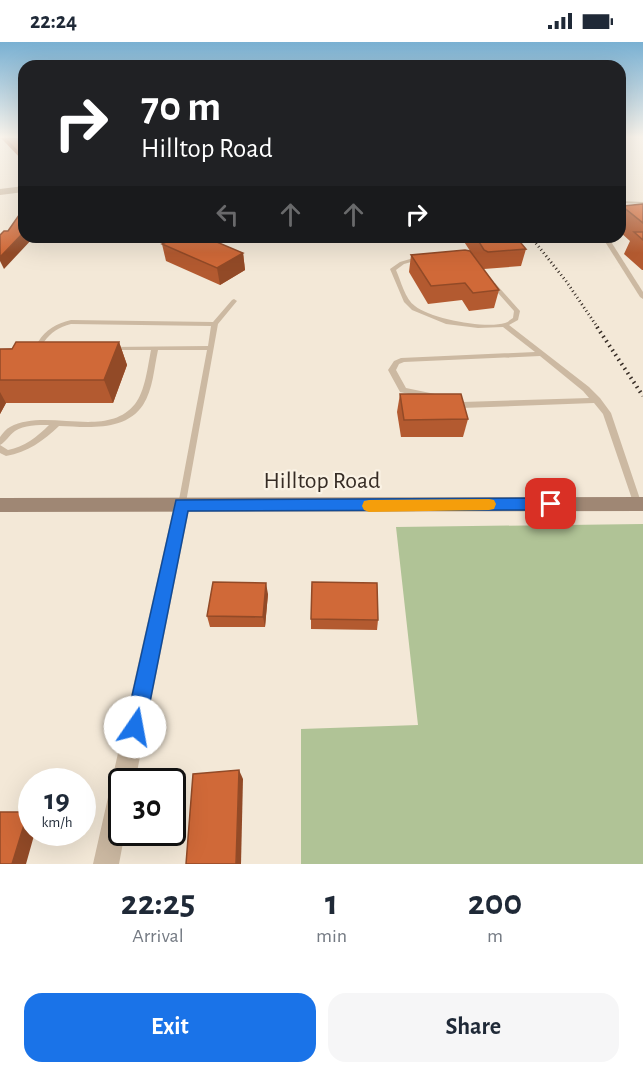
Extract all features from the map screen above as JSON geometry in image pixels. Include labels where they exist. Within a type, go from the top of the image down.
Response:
[{"type":"main road","name":"Hilltop Road","points":[[0,505],[640,505]]},
{"type":"street","points":[[0,192],[18,190]]},
{"type":"street","points":[[126,768],[182,505]]},
{"type":"street","points":[[106,864],[110,846]]},
{"type":"lane","points":[[626,202],[643,203]]},
{"type":"lane","points":[[608,243],[643,297]]},
{"type":"lane","points":[[427,258],[402,263],[393,269],[407,302],[414,309],[446,322],[478,326],[505,325],[516,319],[517,311],[489,280]]},
{"type":"lane","points":[[182,505],[215,324],[234,301]]},
{"type":"lane","points":[[55,348],[44,347],[41,342],[47,332],[61,324],[71,322],[215,324]]},
{"type":"lane","points":[[505,325],[586,389],[607,413],[640,505]]},
{"type":"lane","points":[[99,348],[210,348]]},
{"type":"lane","points":[[0,442],[12,429],[23,424],[84,425],[121,420],[139,405],[155,348]]},
{"type":"lane","points":[[441,399],[403,390],[392,370],[396,363],[403,360],[542,354]]},
{"type":"lane","points":[[451,402],[462,405],[597,400]]},
{"type":"lane","points":[[0,448],[6,453],[17,452],[34,443],[56,424]]},
{"type":"green space","points":[[643,524],[643,864],[301,864],[301,729],[418,725],[396,527]]},
{"type":"building","points":[[643,204],[643,223],[626,209],[626,206]]},
{"type":"building","points":[[18,217],[18,238],[0,257],[0,235],[8,231]]},
{"type":"building","points":[[634,232],[643,232],[643,240]]},
{"type":"building","points":[[219,243],[243,253],[217,268],[162,244]]},
{"type":"building","points":[[480,243],[521,243],[526,249],[488,252]]},
{"type":"building","points":[[470,251],[499,290],[473,293],[465,283],[431,286],[411,255]]},
{"type":"building","points":[[16,342],[119,342],[104,380],[0,380],[0,349],[12,349]]},
{"type":"building","points":[[400,394],[461,394],[468,419],[404,420]]},
{"type":"building","points":[[213,582],[266,583],[263,617],[207,616]]},
{"type":"building","points":[[312,582],[377,583],[378,620],[311,619]]},
{"type":"building","points":[[239,770],[236,864],[186,864],[193,774]]},
{"type":"building","points":[[0,812],[18,812],[18,844],[12,864],[0,864]]},
{"type":"railway","points":[[536,243],[566,281],[598,328]]},
{"type":"railway","points":[[597,327],[643,396]]},
{"type":"slow traffic","points":[[369,506],[489,504]]},
{"type":"route","points":[[135,727],[182,505],[551,504]]}]
